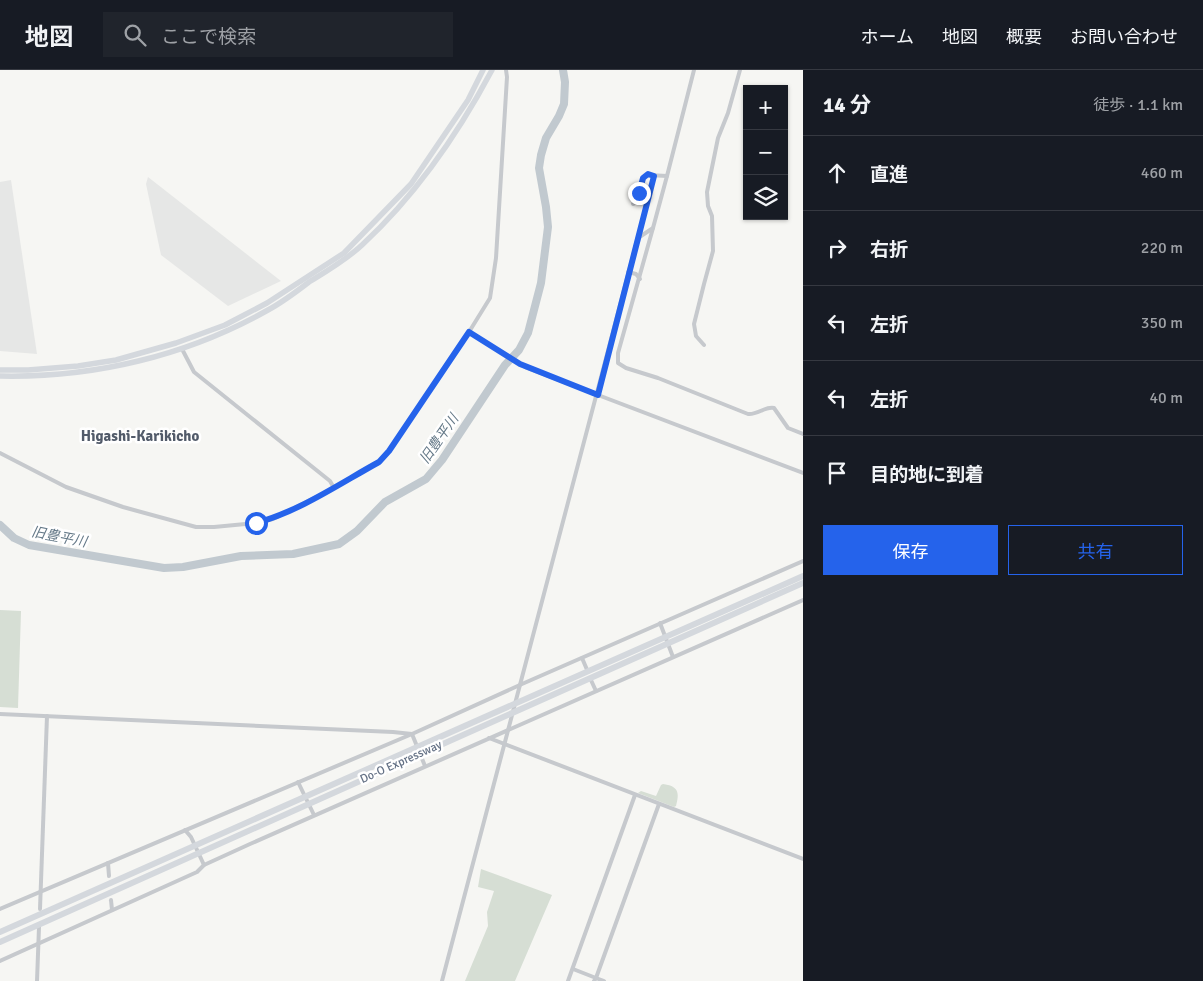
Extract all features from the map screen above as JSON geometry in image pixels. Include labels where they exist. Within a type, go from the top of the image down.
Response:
[{"type":"highway","points":[[0,370],[61,368],[116,360],[176,343],[225,325],[267,303],[344,252],[411,184],[468,100],[484,70]]},
{"type":"highway","points":[[0,376],[28,377],[78,373],[119,366],[182,349],[227,331],[270,309],[360,246],[416,188],[473,106],[492,70]]},
{"type":"highway","name":"Do-O Expressway","points":[[0,932],[680,634],[788,586],[803,576]]},
{"type":"highway","name":"Do-O Expressway","points":[[788,586],[803,583]]},
{"type":"highway","name":"Do-O Expressway","points":[[0,942],[680,634]]},
{"type":"street","points":[[0,453],[66,487],[123,507],[196,527],[256,523],[273,518],[334,488],[379,462],[389,451],[490,298],[496,258],[506,70]]},
{"type":"street","points":[[694,70],[654,228],[618,353],[618,363],[626,368],[658,378],[748,414],[756,414],[768,408],[774,408],[788,428],[803,434]]},
{"type":"street","points":[[704,345],[696,336],[694,324],[713,251],[712,216],[708,206],[707,192],[718,138],[728,113],[740,70]]},
{"type":"street","points":[[633,204],[636,202],[643,178],[648,174],[667,176]]},
{"type":"street","points":[[442,981],[522,684],[654,176]]},
{"type":"street","points":[[637,239],[654,228]]},
{"type":"street","points":[[628,272],[636,274],[640,279]]},
{"type":"street","points":[[469,332],[520,364],[803,473]]},
{"type":"street","points":[[182,349],[194,372],[330,481],[334,488]]},
{"type":"street","points":[[0,909],[412,734],[660,623],[803,562]]},
{"type":"street","points":[[0,961],[197,872],[204,865],[314,815],[803,600]]},
{"type":"street","points":[[660,623],[673,656]]},
{"type":"street","points":[[582,658],[596,691]]},
{"type":"street","points":[[0,714],[383,731],[412,734]]},
{"type":"street","points":[[40,909],[47,716]]},
{"type":"street","points":[[412,734],[426,766]]},
{"type":"street","points":[[489,738],[803,860]]},
{"type":"street","points":[[298,782],[314,815]]},
{"type":"street","points":[[568,981],[635,795]]},
{"type":"street","points":[[595,979],[659,804]]},
{"type":"street","points":[[186,830],[204,865]]},
{"type":"street","points":[[108,863],[109,876]]},
{"type":"street","points":[[111,900],[112,910]]},
{"type":"street","points":[[37,981],[39,927]]},
{"type":"street","points":[[573,968],[595,979],[604,981]]},
{"type":"shaded area","points":[[148,177],[281,281],[228,306],[161,255],[146,184]]},
{"type":"shaded area","points":[[11,180],[37,354],[0,351],[0,182]]},
{"type":"shaded area","points":[[0,610],[21,611],[18,708],[0,707]]},
{"type":"shaded area","points":[[663,784],[672,786],[677,790],[676,806],[674,807],[638,793],[641,791],[656,796]]},
{"type":"shaded area","points":[[481,869],[552,895],[515,981],[465,981],[488,926],[487,912],[494,891],[478,887]]},
{"type":"waterway","name":"旧豊平川","points":[[0,525],[14,538],[29,545],[164,568],[183,567],[241,556],[293,554],[339,544],[357,531],[385,502],[426,479],[442,460],[505,365],[519,350],[528,333],[541,283],[548,227],[539,168],[546,138],[564,104],[565,82],[563,70]]},
{"type":"district","name":"Higashi-Karikicho","points":[[140,436]]},
{"type":"route","points":[[256,523],[294,509],[379,462],[389,451],[469,332],[527,368],[598,395],[633,252],[654,176],[648,174],[643,178],[639,193]]}]
